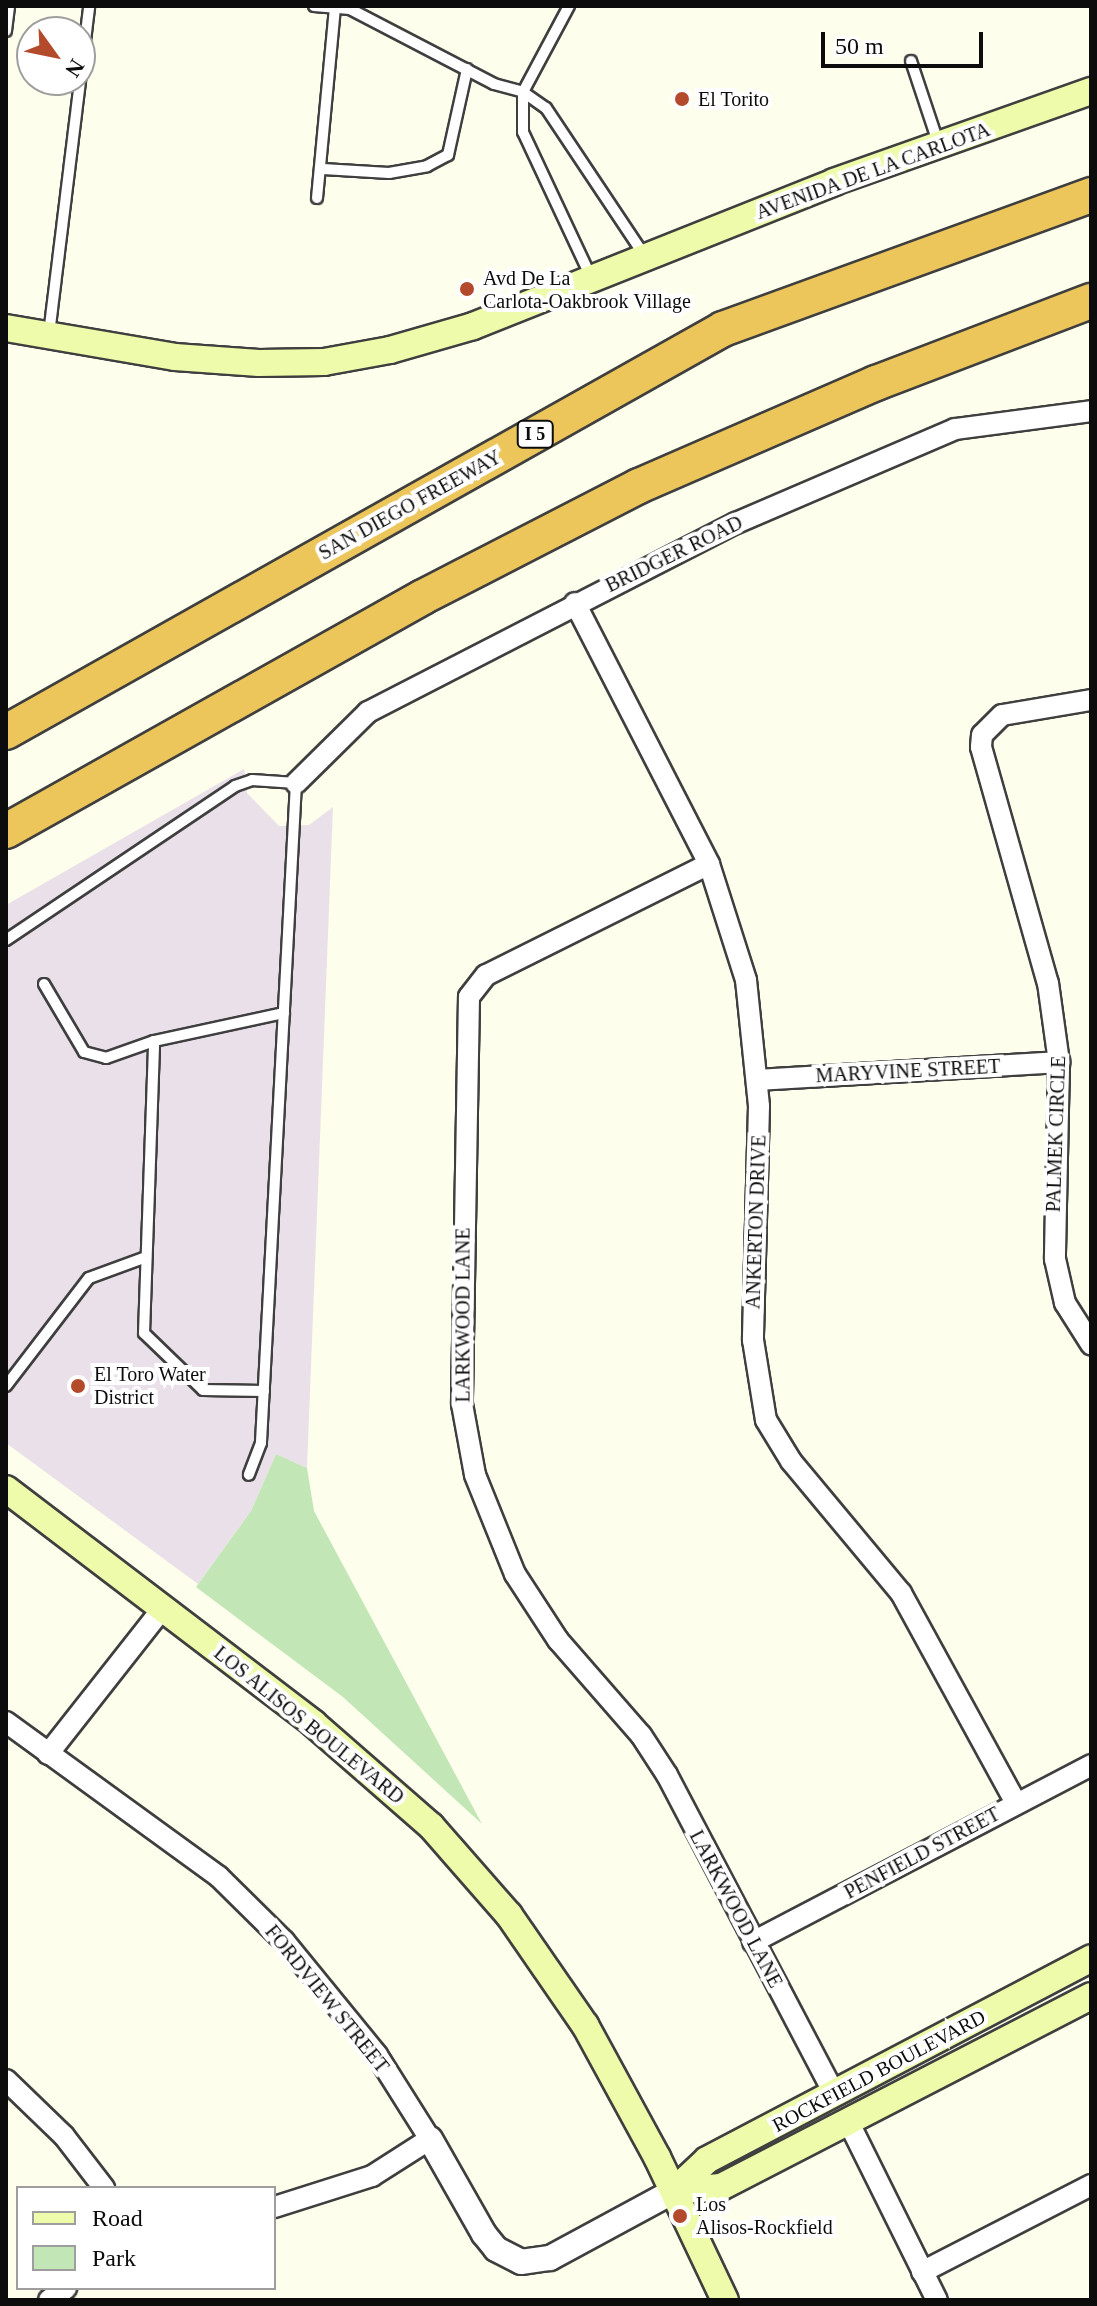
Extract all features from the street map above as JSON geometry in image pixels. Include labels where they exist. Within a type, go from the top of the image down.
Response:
[{"type":"highway","name":"SAN DIEGO FREEWAY","points":[[6,732],[723,329],[1091,195]]},
{"type":"highway","points":[[6,831],[423,597],[639,486],[876,383],[1091,301]]},
{"type":"main road","name":"AVENIDA DE LA CARLOTA","points":[[6,328],[175,357],[324,362],[473,326],[593,281],[834,182],[1091,91]]},
{"type":"main road","name":"LOS ALISOS BOULEVARD","points":[[6,1489],[348,1751],[431,1826],[500,1904],[585,2025],[674,2191],[725,2300]]},
{"type":"main road","name":"ROCKFIELD BOULEVARD","points":[[674,2191],[707,2160],[1091,1958]]},
{"type":"main road","name":"ROCKFIELD BOULEVARD","points":[[674,2191],[721,2187],[1091,1996]]},
{"type":"street","name":"BRIDGER ROAD","points":[[296,783],[368,712],[736,523],[955,429],[1091,411]]},
{"type":"street","name":"ANKERTON DRIVE","points":[[575,603],[709,864],[746,980],[758,1080],[753,1340],[766,1420],[791,1461],[901,1593],[1016,1803]]},
{"type":"street","name":"PALMEK CIRCLE","points":[[1091,700],[1012,711],[993,721],[982,735],[984,768],[1041,949],[1059,1062],[1055,1259],[1065,1303],[1091,1344]]},
{"type":"street","name":"LARKWOOD LANE","points":[[709,864],[486,975],[469,997],[459,1375],[475,1475],[515,1574],[558,1640],[641,1735],[667,1775],[835,2095]]},
{"type":"street","name":"MARYVINE STREET","points":[[758,1080],[1059,1062]]},
{"type":"street","points":[[48,1754],[162,1609]]},
{"type":"street","name":"FORDVIEW STREET","points":[[6,1722],[219,1877],[284,1941],[377,2055],[484,2234],[496,2249],[521,2262]]},
{"type":"street","name":"PENFIELD STREET","points":[[753,1942],[1091,1765]]},
{"type":"street","points":[[6,2080],[64,2136],[102,2186]]},
{"type":"street","points":[[848,2121],[937,2300]]},
{"type":"street","points":[[276,2206],[372,2176],[430,2139]]},
{"type":"street","points":[[922,2272],[1091,2185]]},
{"type":"street","name":"ROCKFIELD BOULEVARD","points":[[521,2262],[550,2258],[674,2191]]},
{"type":"lane","points":[[6,31],[9,6]]},
{"type":"lane","points":[[49,336],[89,6]]},
{"type":"lane","points":[[314,6],[334,7],[385,25],[467,69],[523,92],[546,108],[647,259]]},
{"type":"lane","points":[[569,6],[523,92],[523,132],[593,281]]},
{"type":"lane","points":[[317,198],[323,169],[334,7]]},
{"type":"lane","points":[[911,61],[939,147]]},
{"type":"lane","points":[[323,169],[389,173],[427,166],[448,155],[467,69]]},
{"type":"lane","points":[[6,940],[235,786],[252,780],[296,783],[261,1443],[249,1475]]},
{"type":"lane","points":[[44,984],[84,1052],[106,1058],[154,1041],[284,1013]]},
{"type":"lane","points":[[154,1041],[144,1333],[203,1390],[264,1391]]},
{"type":"lane","points":[[6,1386],[89,1278],[146,1257]]},
{"type":"shaded area","name":"El Toro Water District","points":[[244,769],[247,793],[279,826],[309,825],[333,807],[307,1468],[276,1454],[251,1511],[198,1584],[6,1443],[6,905]]},
{"type":"green space","points":[[276,1454],[307,1468],[314,1511],[482,1824],[343,1697],[196,1587],[251,1511]]},
{"type":"place","name":"El Torito","points":[[682,99]]},
{"type":"place","name":"Avd De La Carlota-Oakbrook Village","points":[[467,289]]},
{"type":"place","name":"El Toro Water District","points":[[78,1386]]},
{"type":"place","name":"Los Alisos-Rockfield","points":[[680,2216]]}]
